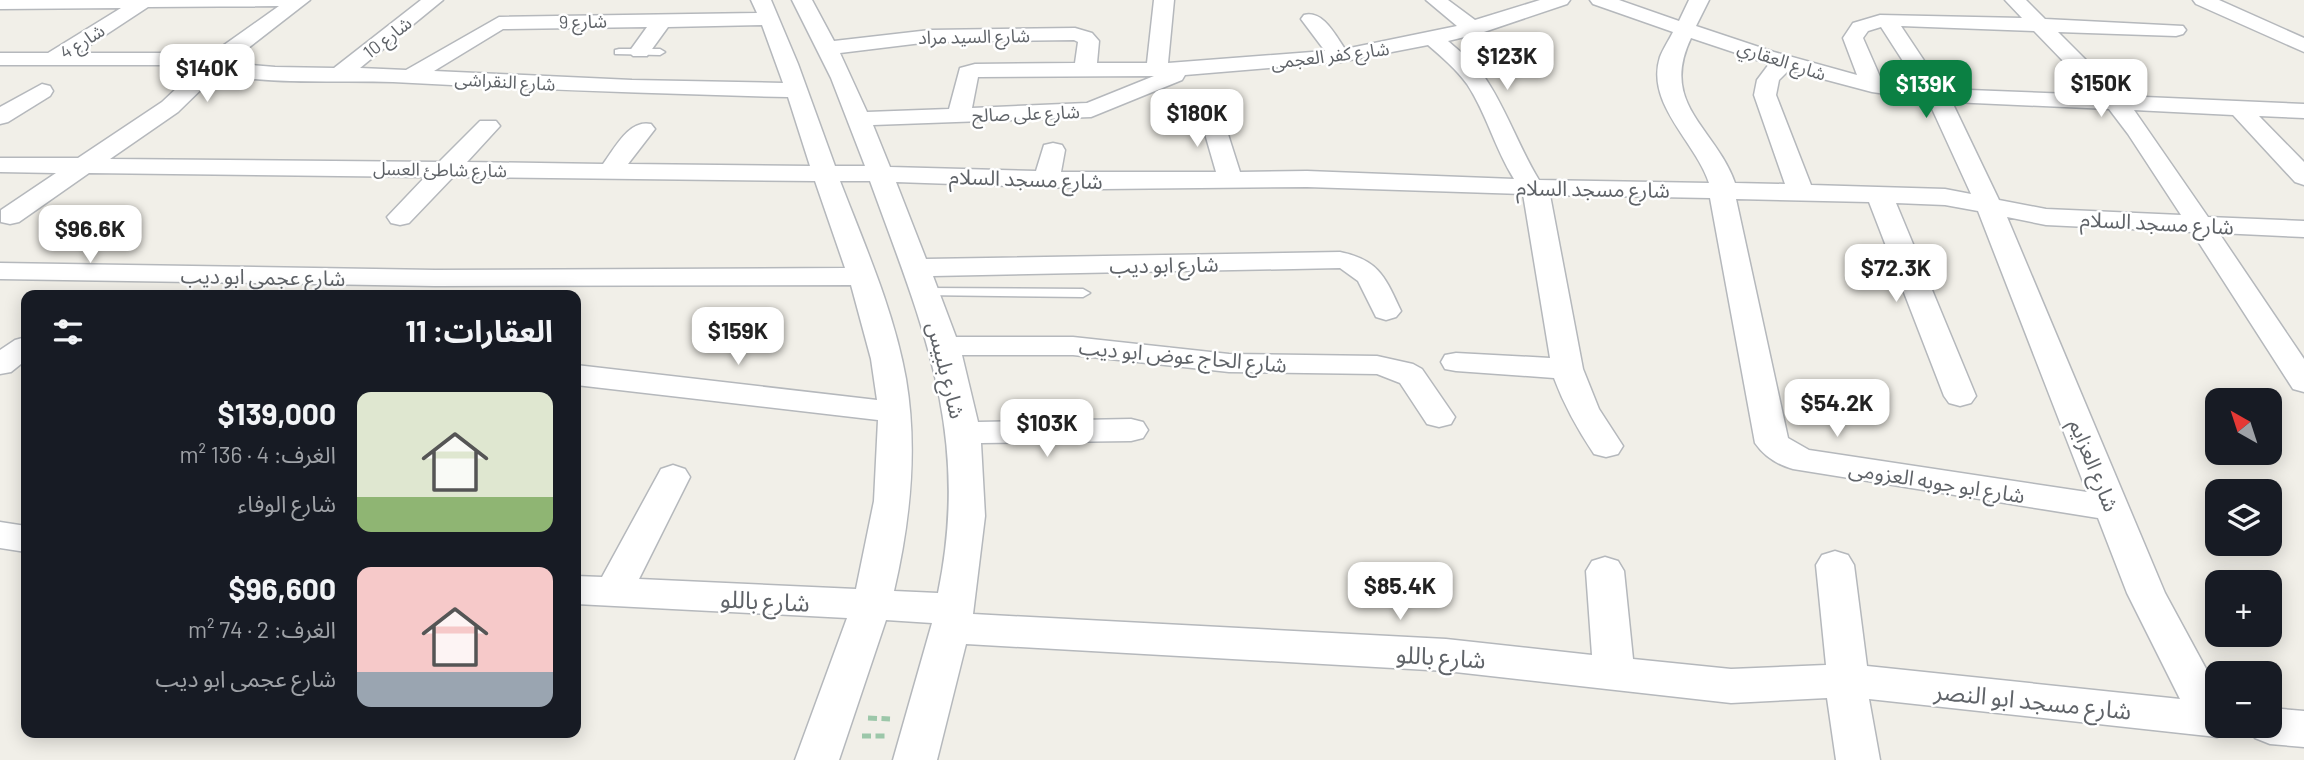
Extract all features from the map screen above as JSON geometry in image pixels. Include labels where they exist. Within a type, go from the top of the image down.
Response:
[{"type":"street","points":[[14,2],[300,0]]},
{"type":"street","points":[[10,216],[170,107],[243,39],[300,0]]},
{"type":"street","name":"شارع 10","points":[[340,74],[433,0]]},
{"type":"street","points":[[601,21],[620,0]]},
{"type":"street","name":"شارع بلبيس","points":[[802,0],[828,48],[920,280],[944,346],[962,433],[967,517],[963,561],[952,618],[920,739]]},
{"type":"street","points":[[1157,70],[1164,0]]},
{"type":"street","points":[[1436,0],[1474,29]]},
{"type":"street","name":"شارع كفر العجمى","points":[[959,115],[968,74],[972,71],[1186,69],[1340,56],[1474,29],[1560,0]]},
{"type":"street","name":"شارع العقاري","points":[[1600,0],[1786,62],[1872,85],[1937,94],[2304,111]]},
{"type":"street","name":"شارع ابو جوبه العزومى","points":[[1699,0],[1668,68],[1671,92],[1676,105],[1717,169],[1772,443],[1781,452],[1809,461],[2113,508]]},
{"type":"street","points":[[2015,0],[2116,102],[2138,130],[2304,382]]},
{"type":"street","points":[[2203,0],[2304,46]]},
{"type":"street","name":"شارع 4","points":[[53,59],[145,1]]},
{"type":"street","points":[[766,10],[862,276],[886,359],[894,412],[892,500],[871,605],[825,738]]},
{"type":"street","name":"شارع 9","points":[[411,76],[494,24],[662,20],[766,10]]},
{"type":"street","points":[[1311,19],[1340,56]]},
{"type":"street","points":[[640,52],[662,20]]},
{"type":"street","points":[[1872,85],[1853,38],[1855,31],[1863,25],[1887,20],[2176,30]]},
{"type":"street","name":"شارع العزايم","points":[[1887,20],[1937,94],[1989,206],[2151,603],[2205,702]]},
{"type":"street","name":"شارع السيد مراد","points":[[828,48],[930,36],[1075,34],[1088,41],[1085,70]]},
{"type":"street","points":[[1433,39],[1463,65],[1479,85],[1513,159],[1532,187],[1542,211],[1567,369],[1575,396],[1588,421],[1606,446]]},
{"type":"street","name":"شارع النقراشى","points":[[0,60],[173,59],[252,72],[411,76],[632,87],[797,90]]},
{"type":"street","points":[[1786,62],[1772,71],[1765,83],[1765,96],[1801,192]]},
{"type":"street","name":"شارع على صالح","points":[[857,119],[1091,110],[1186,69]]},
{"type":"street","points":[[0,117],[42,91]]},
{"type":"street","points":[[1208,106],[1230,179]]},
{"type":"street","points":[[2239,108],[2301,170]]},
{"type":"street","points":[[400,217],[488,126]]},
{"type":"street","points":[[610,171],[643,129]]},
{"type":"street","points":[[1047,179],[1053,150]]},
{"type":"street","name":"شارع شاطئ العسل","points":[[0,165],[880,174]]},
{"type":"street","name":"شارع مسجد السلام","points":[[880,174],[1879,194],[1945,197],[2046,217],[2304,229]]},
{"type":"street","points":[[1879,194],[1960,396]]},
{"type":"street","name":"شارع ابو ديب","points":[[920,280],[1340,260],[1358,265],[1369,274],[1385,311]]},
{"type":"street","name":"شارع عجمى ابو ديب","points":[[0,271],[271,276],[425,287],[862,276]]},
{"type":"street","points":[[99,290],[119,274]]},
{"type":"street","points":[[256,290],[271,276]]},
{"type":"street","name":"شارع الحاج عوض ابو ديب","points":[[944,346],[1073,346],[1229,363],[1377,365],[1411,376],[1439,417]]},
{"type":"street","points":[[0,365],[21,350]]},
{"type":"street","points":[[1456,362],[1567,369]]},
{"type":"street","points":[[581,376],[894,412]]},
{"type":"street","points":[[962,433],[1131,430]]},
{"type":"street","points":[[613,592],[673,477]]},
{"type":"street","points":[[0,535],[21,538]]},
{"type":"street","points":[[1835,565],[1852,734],[1858,760]]},
{"type":"street","points":[[1605,571],[1614,675]]},
{"type":"street","name":"شارع باللو","points":[[581,590],[871,605],[952,618],[1446,655],[1731,686],[1848,681]]},
{"type":"street","name":"شارع مسجد ابو النصر","points":[[1848,681],[2205,719]]},
{"type":"street","points":[[2282,727],[2304,729]]},
{"type":"lane","points":[[920,280],[1083,293]]},
{"type":"path","points":[[825,738],[920,739]]},
{"type":"path","points":[[825,738],[920,739]]}]
